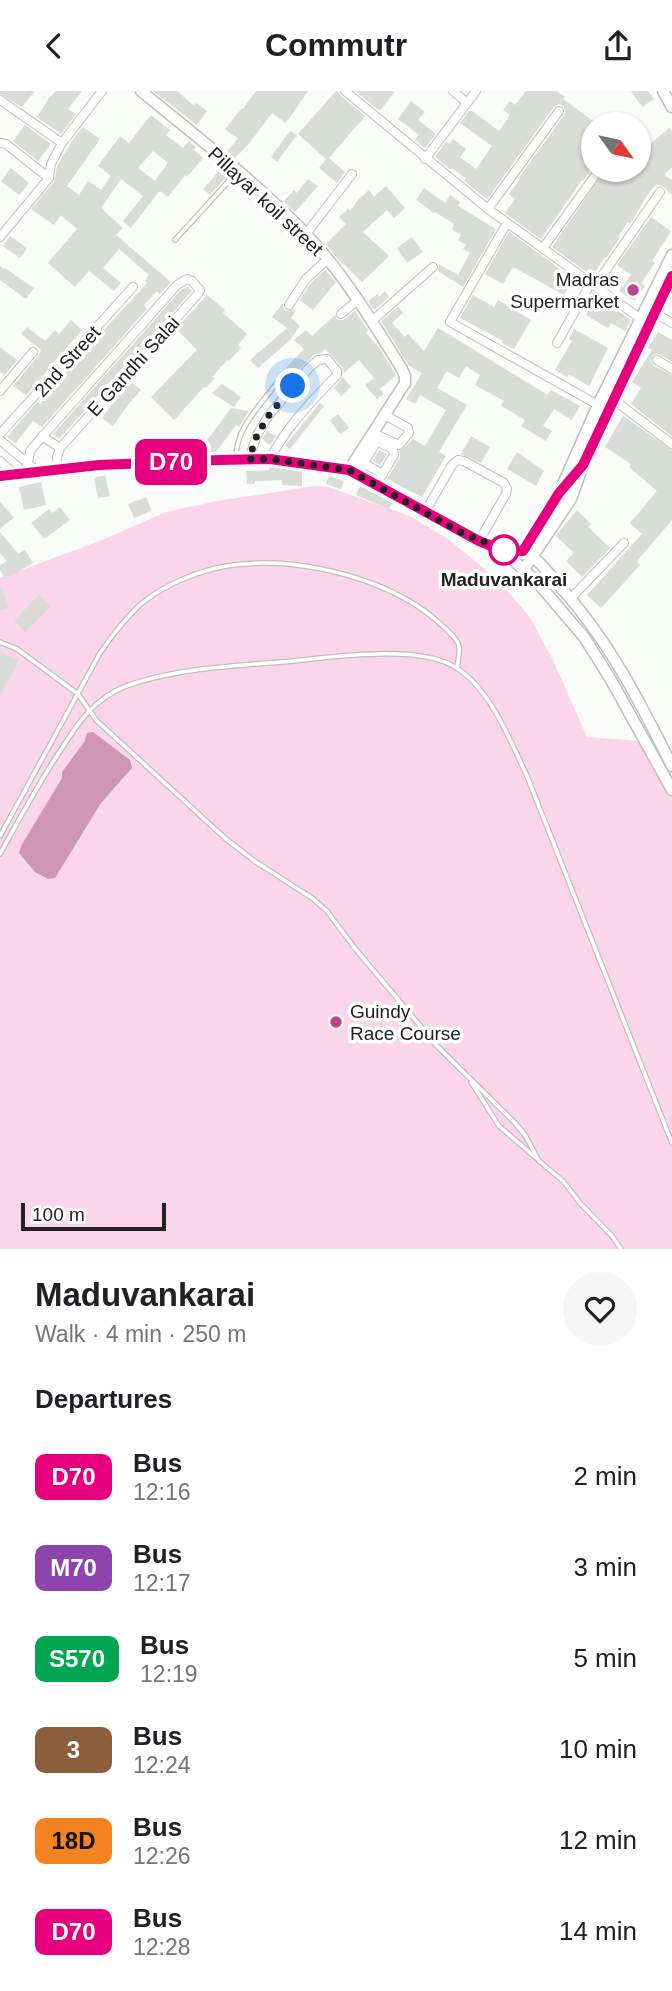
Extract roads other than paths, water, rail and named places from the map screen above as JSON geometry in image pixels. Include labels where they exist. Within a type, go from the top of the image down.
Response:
[{"type":"street","points":[[0,237],[49,178],[51,164],[62,143],[102,91]]},
{"type":"street","name":"Pillayar koil street","points":[[141,91],[238,171],[306,234],[358,300],[405,376],[405,383],[353,472]]},
{"type":"street","points":[[345,91],[488,209],[641,319]]},
{"type":"street","points":[[453,91],[467,103]]},
{"type":"street","points":[[425,159],[475,91]]},
{"type":"street","points":[[663,91],[672,107]]},
{"type":"street","points":[[0,100],[62,143]]},
{"type":"street","points":[[488,209],[559,111]]},
{"type":"street","points":[[0,143],[6,144],[49,178]]},
{"type":"street","points":[[306,234],[352,174]]},
{"type":"street","points":[[543,248],[590,182]]},
{"type":"street","points":[[557,343],[593,284],[660,192]]},
{"type":"street","points":[[507,223],[450,322],[598,405]]},
{"type":"street","points":[[514,562],[559,493],[598,405],[672,255]]},
{"type":"street","points":[[289,306],[306,279],[328,259]]},
{"type":"street","points":[[372,321],[433,267]]},
{"type":"street","points":[[571,499],[583,465],[672,276]]},
{"type":"street","name":"E Gandhi Salai","points":[[42,436],[177,285],[187,279],[192,281],[200,290],[60,448]]},
{"type":"street","name":"2nd Street","points":[[0,434],[133,287]]},
{"type":"street","points":[[524,569],[534,558],[571,499],[672,293]]},
{"type":"street","points":[[341,314],[358,300]]},
{"type":"street","points":[[660,316],[672,323]]},
{"type":"street","points":[[0,391],[33,352]]},
{"type":"street","points":[[249,459],[257,435],[269,415],[309,367],[318,360],[327,359],[337,371],[337,375],[310,402],[270,459]]},
{"type":"street","points":[[657,360],[672,369]]},
{"type":"street","points":[[618,403],[672,444]]},
{"type":"street","points":[[374,437],[399,445],[409,433],[408,428],[385,415]]},
{"type":"street","points":[[28,463],[30,451],[42,436],[60,448],[57,457],[58,469]]},
{"type":"street","points":[[353,472],[363,463],[374,437]]},
{"type":"street","points":[[374,437],[395,452],[376,485]]},
{"type":"street","points":[[0,440],[38,472]]},
{"type":"street","points":[[0,476],[99,465],[270,459],[353,472],[479,541],[502,550],[523,551],[534,558],[571,598],[615,660],[670,772],[672,790]]},
{"type":"street","points":[[425,512],[452,465],[458,460],[464,461],[504,483],[507,489],[479,541]]},
{"type":"street","points":[[0,461],[14,474]]},
{"type":"street","points":[[363,463],[383,474]]},
{"type":"street","points":[[559,493],[583,465]]},
{"type":"street","points":[[571,598],[624,543]]},
{"type":"street","points":[[502,550],[524,569],[565,613],[598,657],[670,772]]},
{"type":"lane","points":[[175,240],[238,171]]},
{"type":"lane","points":[[236,460],[236,449],[243,429],[276,384]]},
{"type":"lane","points":[[0,836],[100,653],[114,633],[146,598],[203,571],[272,564],[303,566],[353,576],[386,588],[414,603],[456,639],[459,645],[457,668]]},
{"type":"lane","points":[[1,644],[17,649],[78,694],[89,711],[115,738],[226,839],[327,911],[438,1047],[514,1122],[539,1161]]},
{"type":"lane","points":[[0,854],[51,765],[89,711],[110,694],[132,683],[219,668],[381,654],[443,661],[471,680],[488,701],[506,731],[527,776],[672,1143]]},
{"type":"lane","points":[[468,1078],[499,1126],[563,1181],[621,1249]]},
{"type":"place","name":"Madras Supermarket","points":[[633,290]]},
{"type":"place","name":"Maduvankarai","points":[[504,550]]},
{"type":"place","name":"Guindy Race Course","points":[[336,1022]]}]
